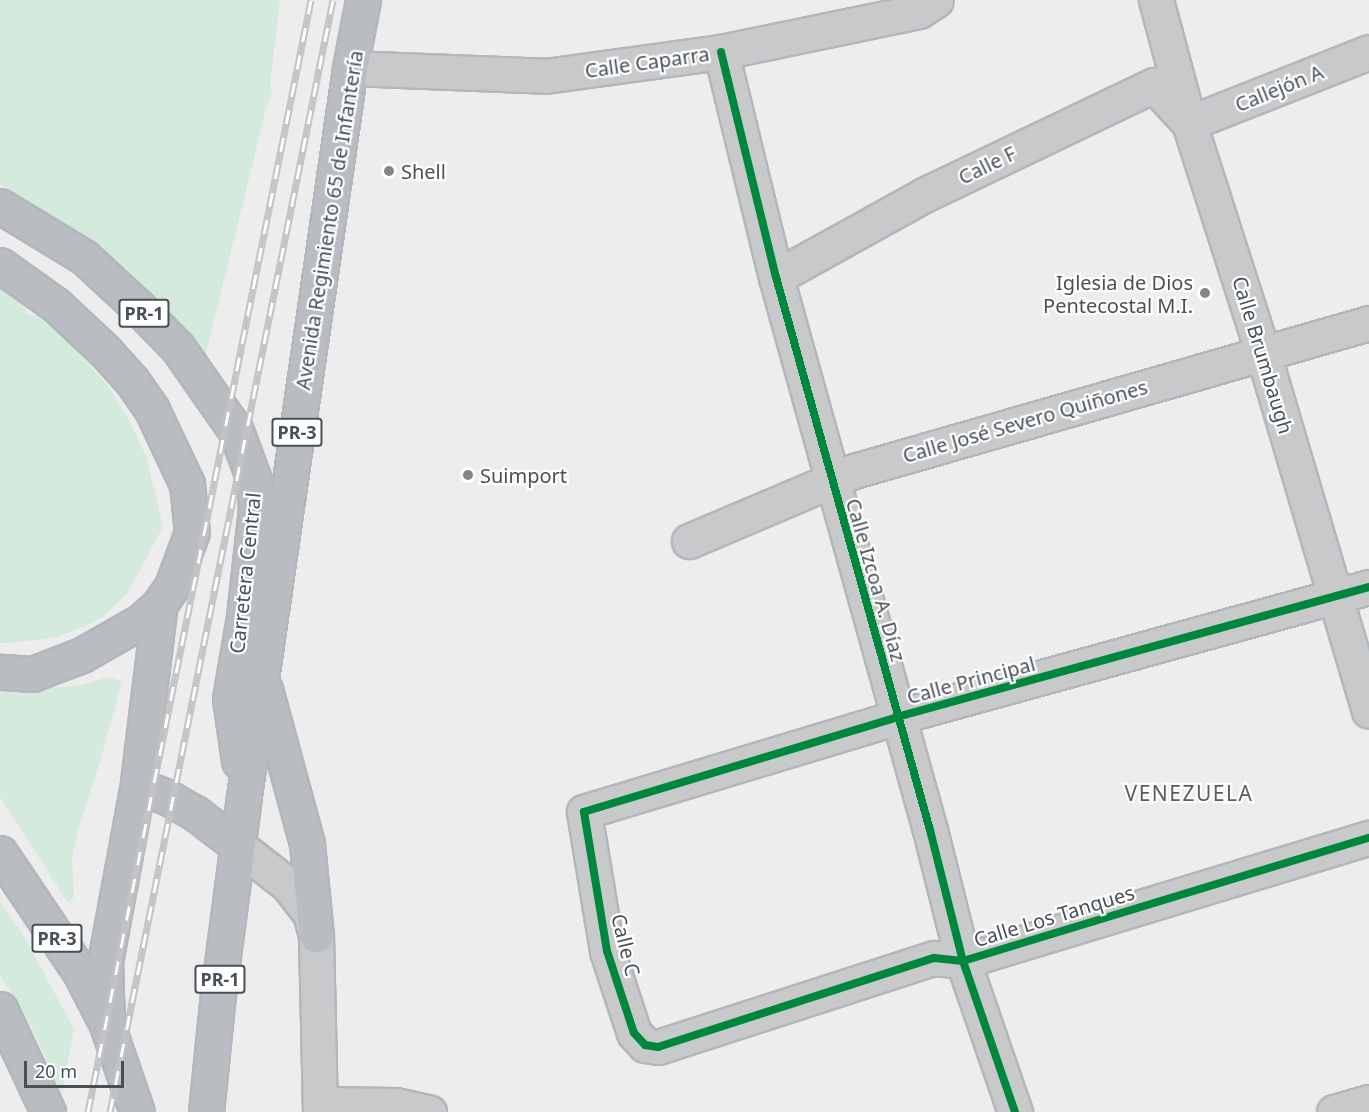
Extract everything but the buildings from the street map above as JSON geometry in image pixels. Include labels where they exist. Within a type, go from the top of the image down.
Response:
[{"type":"highway","name":"Avenida Regimiento 65 de Infantería","points":[[244,796],[350,68],[363,0]]},
{"type":"highway","name":"Carretera Central","points":[[0,207],[84,257],[139,308],[178,348],[236,432],[254,480],[256,508],[244,617],[230,699],[244,796]]},
{"type":"highway","points":[[0,265],[56,305],[105,351],[152,410],[187,484],[192,532],[172,586],[160,604],[142,620],[82,655],[32,674],[0,672]]},
{"type":"highway","points":[[160,604],[137,790],[105,962],[107,1025],[162,1112]]},
{"type":"highway","points":[[261,676],[307,844],[316,936]]},
{"type":"highway","points":[[137,790],[154,792],[167,797],[195,813],[237,846]]},
{"type":"highway","name":"PR-1","points":[[206,1112],[218,994],[244,796]]},
{"type":"highway","name":"PR-3","points":[[0,854],[80,972],[107,1025],[137,1112]]},
{"type":"highway","points":[[0,1009],[48,1112]]},
{"type":"street","name":"Calle Caparra","points":[[350,68],[545,75],[721,52],[919,11],[936,0]]},
{"type":"street","name":"Calle Brumbaugh","points":[[1156,0],[1189,123],[1263,353],[1369,711]]},
{"type":"street","name":"Calle Izcoa A. Díaz","points":[[721,52],[776,277],[963,961],[1015,1112]]},
{"type":"street","name":"Callejón A","points":[[1189,123],[1369,52]]},
{"type":"street","name":"Calle F","points":[[776,277],[924,195],[1154,85],[1189,123]]},
{"type":"street","name":"Calle José Severo Quiñones","points":[[688,541],[831,480],[1369,323]]},
{"type":"street","name":"Calle Principal","points":[[584,812],[898,717],[1369,587]]},
{"type":"street","name":"Calle C","points":[[584,812],[607,951],[634,1034],[645,1045],[658,1047],[680,1040]]},
{"type":"street","name":"Calle Los Tanques","points":[[680,1040],[934,958],[963,961],[1369,838]]},
{"type":"street","points":[[237,846],[301,899],[310,913],[316,936],[320,1108],[395,1106],[429,1112]]},
{"type":"street","points":[[1334,1112],[1369,1102]]},
{"type":"green space","points":[[0,0],[280,0],[270,84],[272,95],[266,109],[205,357],[122,266],[60,220],[0,184]]},
{"type":"green space","points":[[0,287],[25,304],[26,314],[40,316],[63,335],[109,387],[129,420],[146,456],[163,527],[127,594],[104,616],[58,637],[11,643],[0,643]]},
{"type":"green space","points":[[108,677],[122,681],[100,762],[78,829],[72,858],[74,897],[68,903],[0,797],[0,689],[25,690],[81,685]]},
{"type":"green space","points":[[0,901],[24,936],[74,1029],[62,1095],[31,1026],[0,975]]},
{"type":"railway","points":[[88,1112],[311,0]]},
{"type":"railway","points":[[110,1112],[333,0]]},
{"type":"cycle path","points":[[721,52],[776,277],[930,830],[963,961],[1015,1112]]},
{"type":"cycle path","points":[[1369,587],[898,717],[584,812],[607,951],[634,1033],[645,1045],[658,1047],[934,958],[963,961],[1369,838]]},
{"type":"place","name":"Shell","points":[[389,171]]},
{"type":"place","name":"Iglesia de Dios Pentecostal M.I.","points":[[1205,293]]},
{"type":"place","name":"Suimport","points":[[468,475]]},
{"type":"district","name":"VENEZUELA","points":[[1189,793]]}]
